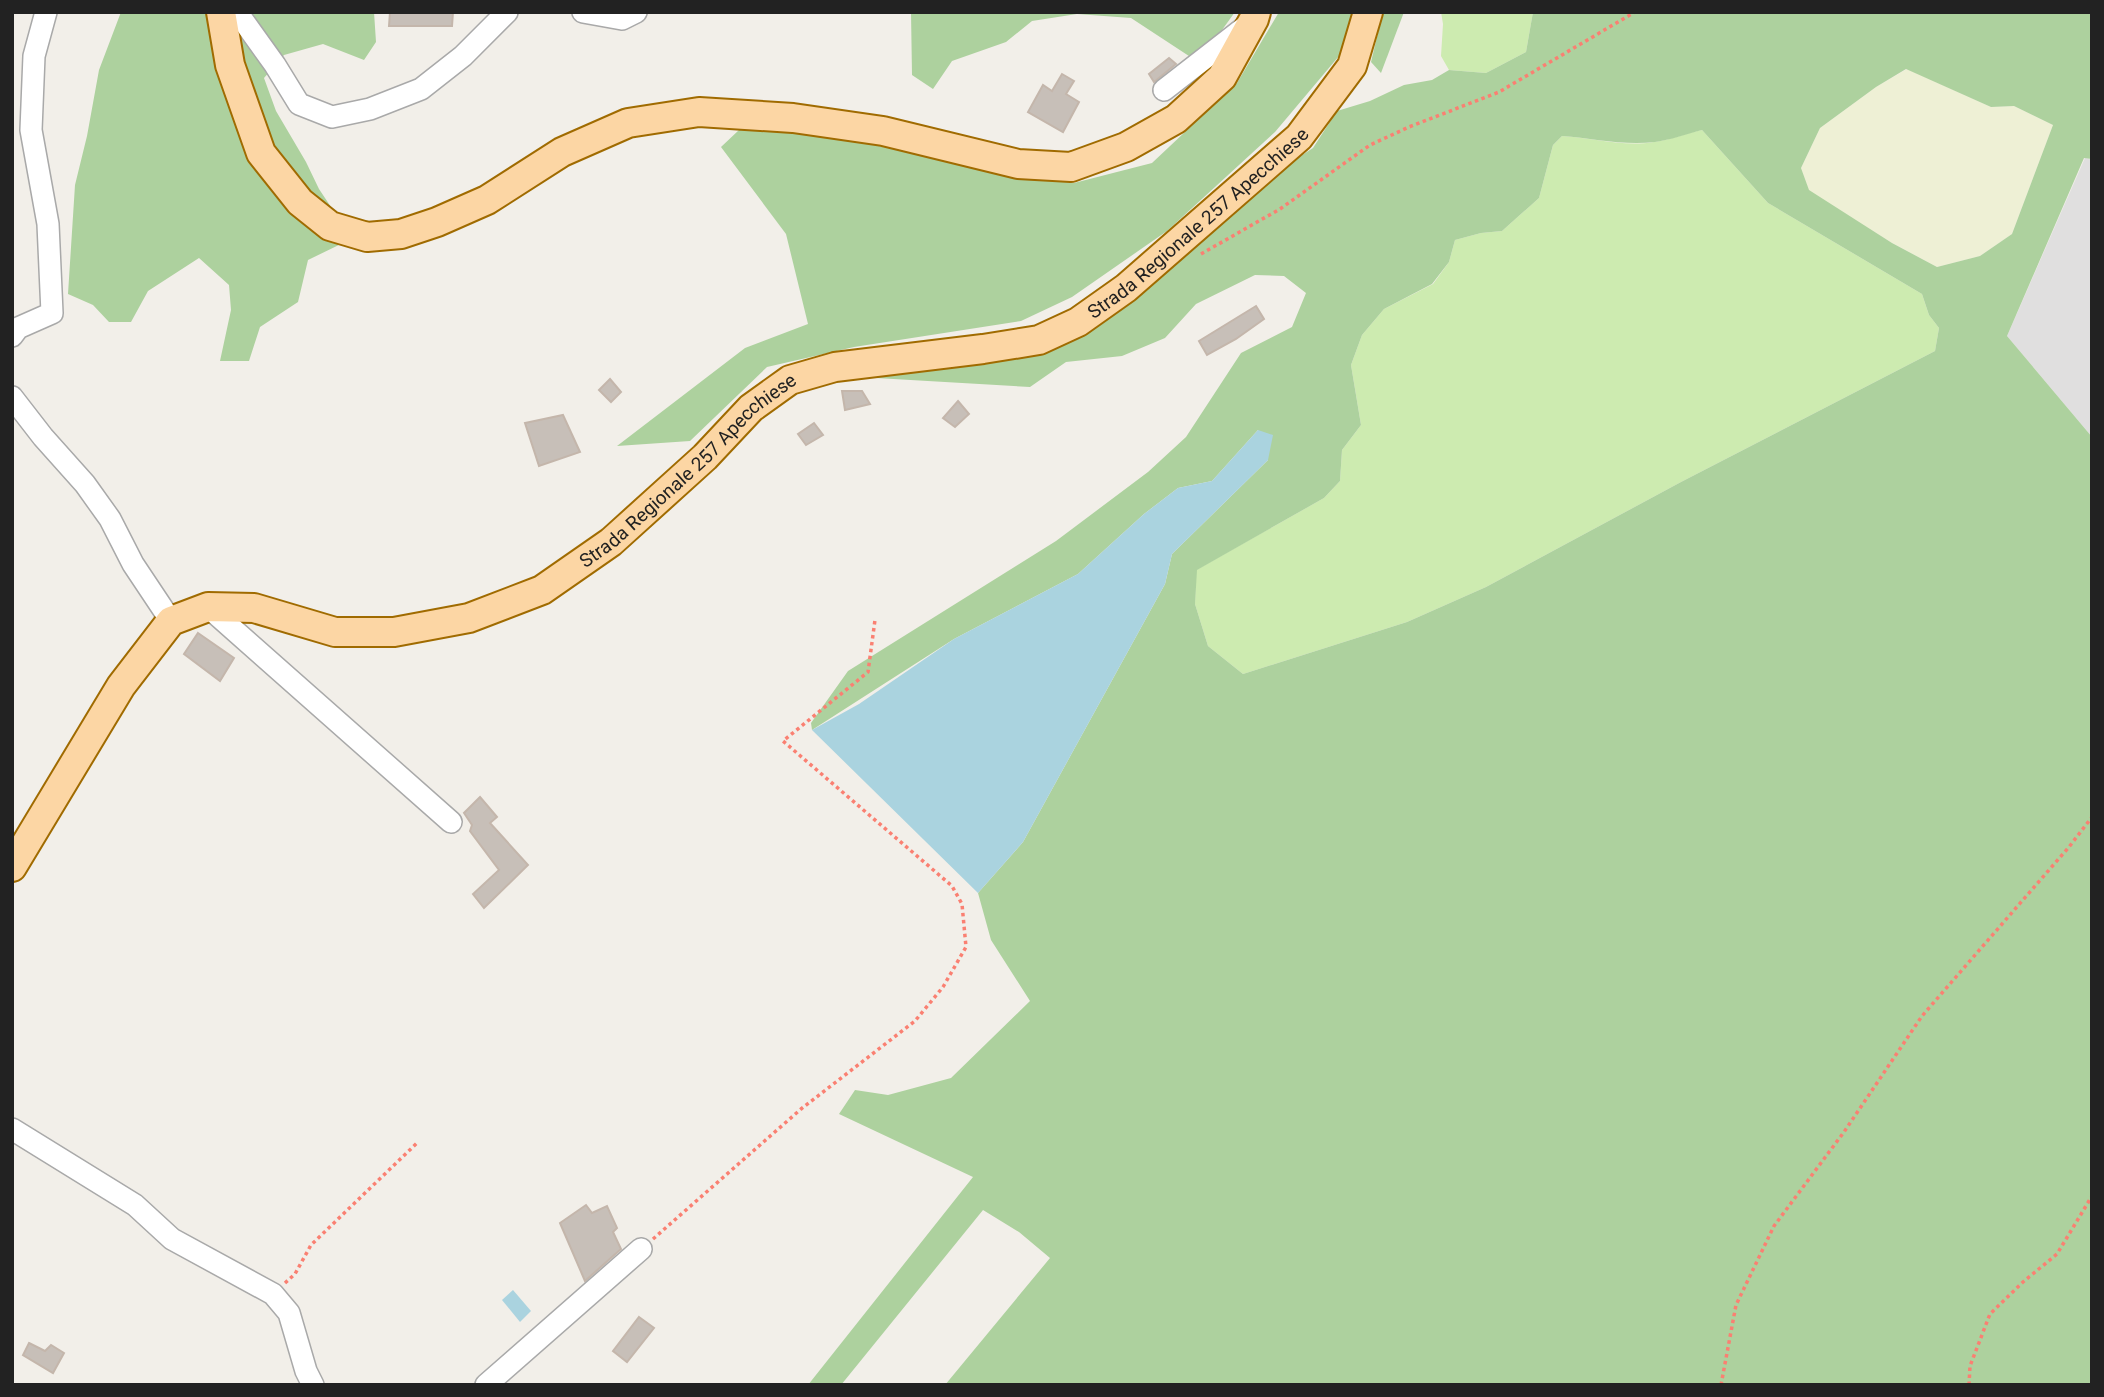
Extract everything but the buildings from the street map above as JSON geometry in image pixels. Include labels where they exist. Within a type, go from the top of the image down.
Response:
[{"type":"main road","points":[[221,12],[230,65],[261,153],[300,202],[330,226],[367,237],[401,234],[437,222],[487,200],[562,152],[628,123],[699,112],[793,118],[883,131],[1018,164],[1071,167],[1126,147],[1176,119],[1222,77],[1255,16]]},
{"type":"main road","name":"Strada Regionale 257 Apecchiese","points":[[171,621],[208,607],[254,607],[335,632],[394,632],[469,618],[542,590],[611,542],[705,457],[751,408],[790,380],[835,367],[1039,340],[1077,323],[1126,288],[1299,138],[1352,66],[1368,12]]},
{"type":"main road","points":[[12,867],[121,686],[171,621]]},
{"type":"street","points":[[12,336],[18,328],[52,313],[48,224],[31,130],[34,55],[46,12]]},
{"type":"street","points":[[237,12],[299,104],[332,117],[370,109],[421,89],[463,56],[507,12]]},
{"type":"street","points":[[583,12],[622,19],[636,12]]},
{"type":"street","points":[[1164,90],[1255,16]]},
{"type":"street","points":[[12,397],[104,510],[132,564],[171,621]]},
{"type":"street","points":[[208,607],[451,822]]},
{"type":"street","points":[[12,1129],[135,1205],[172,1238],[273,1294],[289,1312],[306,1371],[313,1385]]},
{"type":"street","points":[[486,1385],[641,1249]]},
{"type":"path","points":[[1196,257],[1280,209],[1370,145],[1499,92],[1635,12]]},
{"type":"path","points":[[641,1249],[800,1110],[915,1021],[943,987],[966,947],[962,904],[952,886],[783,741],[868,672],[875,620]]},
{"type":"path","points":[[1721,1385],[1736,1305],[1774,1226],[1844,1132],[1923,1016],[2092,817]]},
{"type":"path","points":[[273,1294],[295,1274],[312,1245],[417,1143]]},
{"type":"path","points":[[1969,1385],[1970,1366],[1990,1314],[2057,1254],[2092,1196]]},
{"type":"shaded area","points":[[2085,158],[2092,159],[2092,437],[2007,336]]},
{"type":"green space","points":[[121,12],[374,12],[376,42],[364,60],[323,44],[284,55],[264,78],[276,111],[335,213],[345,242],[308,260],[298,302],[260,327],[249,361],[220,361],[231,310],[229,285],[199,258],[148,291],[131,322],[109,322],[93,305],[68,294],[75,185],[99,70]]},
{"type":"green space","points":[[911,12],[1235,12],[1222,30],[1192,58],[1131,18],[1077,14],[1032,21],[1006,42],[952,61],[933,89],[912,75]]},
{"type":"green space","points":[[1279,12],[1352,12],[1339,56],[1275,132],[1167,231],[1072,297],[1021,321],[854,347],[767,367],[690,441],[617,446],[745,348],[808,324],[786,234],[721,147],[739,130],[784,131],[915,148],[1074,183],[1152,163],[1237,83]]},
{"type":"green space","points":[[1383,12],[1404,12],[1381,73],[1371,62]]},
{"type":"green space","points":[[1441,12],[1533,12],[1526,52],[1486,73],[1449,70],[1441,56]]},
{"type":"green space","points":[[1533,12],[2092,12],[2092,159],[2084,158],[2007,336],[2092,437],[2092,1385],[945,1385],[1050,1258],[1019,1232],[983,1210],[841,1385],[808,1385],[973,1177],[839,1114],[855,1090],[888,1095],[951,1078],[1030,1001],[991,940],[978,893],[1023,842],[1165,584],[1172,554],[1268,460],[1258,430],[1212,481],[1178,488],[1144,514],[1078,574],[954,639],[812,730],[811,723],[848,671],[1056,541],[1148,472],[1186,437],[1241,353],[1292,327],[1306,293],[1284,276],[1255,275],[1196,304],[1165,338],[1122,356],[1066,362],[1030,387],[859,377],[1024,353],[1177,261],[1293,161],[1313,148],[1337,111],[1370,101],[1404,85],[1432,80],[1449,70],[1486,73],[1526,52]],"holes":[[[1906,69],[1991,107],[2014,106],[2053,125],[2012,234],[1980,256],[1937,267],[1892,243],[1809,190],[1801,168],[1820,128],[1876,87]],[[1702,130],[1768,203],[1922,294],[1929,315],[1939,328],[1935,351],[1681,482],[1486,587],[1407,622],[1243,674],[1208,646],[1195,604],[1197,570],[1324,498],[1340,481],[1342,450],[1361,425],[1351,365],[1362,335],[1384,309],[1432,284],[1449,262],[1455,240],[1502,231],[1539,198],[1553,145],[1562,136],[1643,143],[1667,140]]]},
{"type":"green space","points":[[1907,69],[1991,107],[2014,106],[2053,125],[2012,234],[1980,256],[1937,267],[1892,243],[1809,191],[1801,168],[1820,128],[1876,87]]},
{"type":"green space","points":[[1702,130],[1768,203],[1922,294],[1929,315],[1939,328],[1935,351],[1681,482],[1486,587],[1407,622],[1243,674],[1208,646],[1195,604],[1196,570],[1324,498],[1340,481],[1342,450],[1361,425],[1351,365],[1362,335],[1384,309],[1433,284],[1449,262],[1455,240],[1502,231],[1539,198],[1553,145],[1562,136],[1642,143],[1666,140]]},
{"type":"water","points":[[1258,430],[1273,435],[1268,460],[1172,554],[1165,584],[1023,842],[978,893],[812,730],[859,704],[954,639],[1078,574],[1144,514],[1178,488],[1212,481]]},
{"type":"water","points":[[513,1290],[531,1311],[520,1322],[502,1300]]}]
